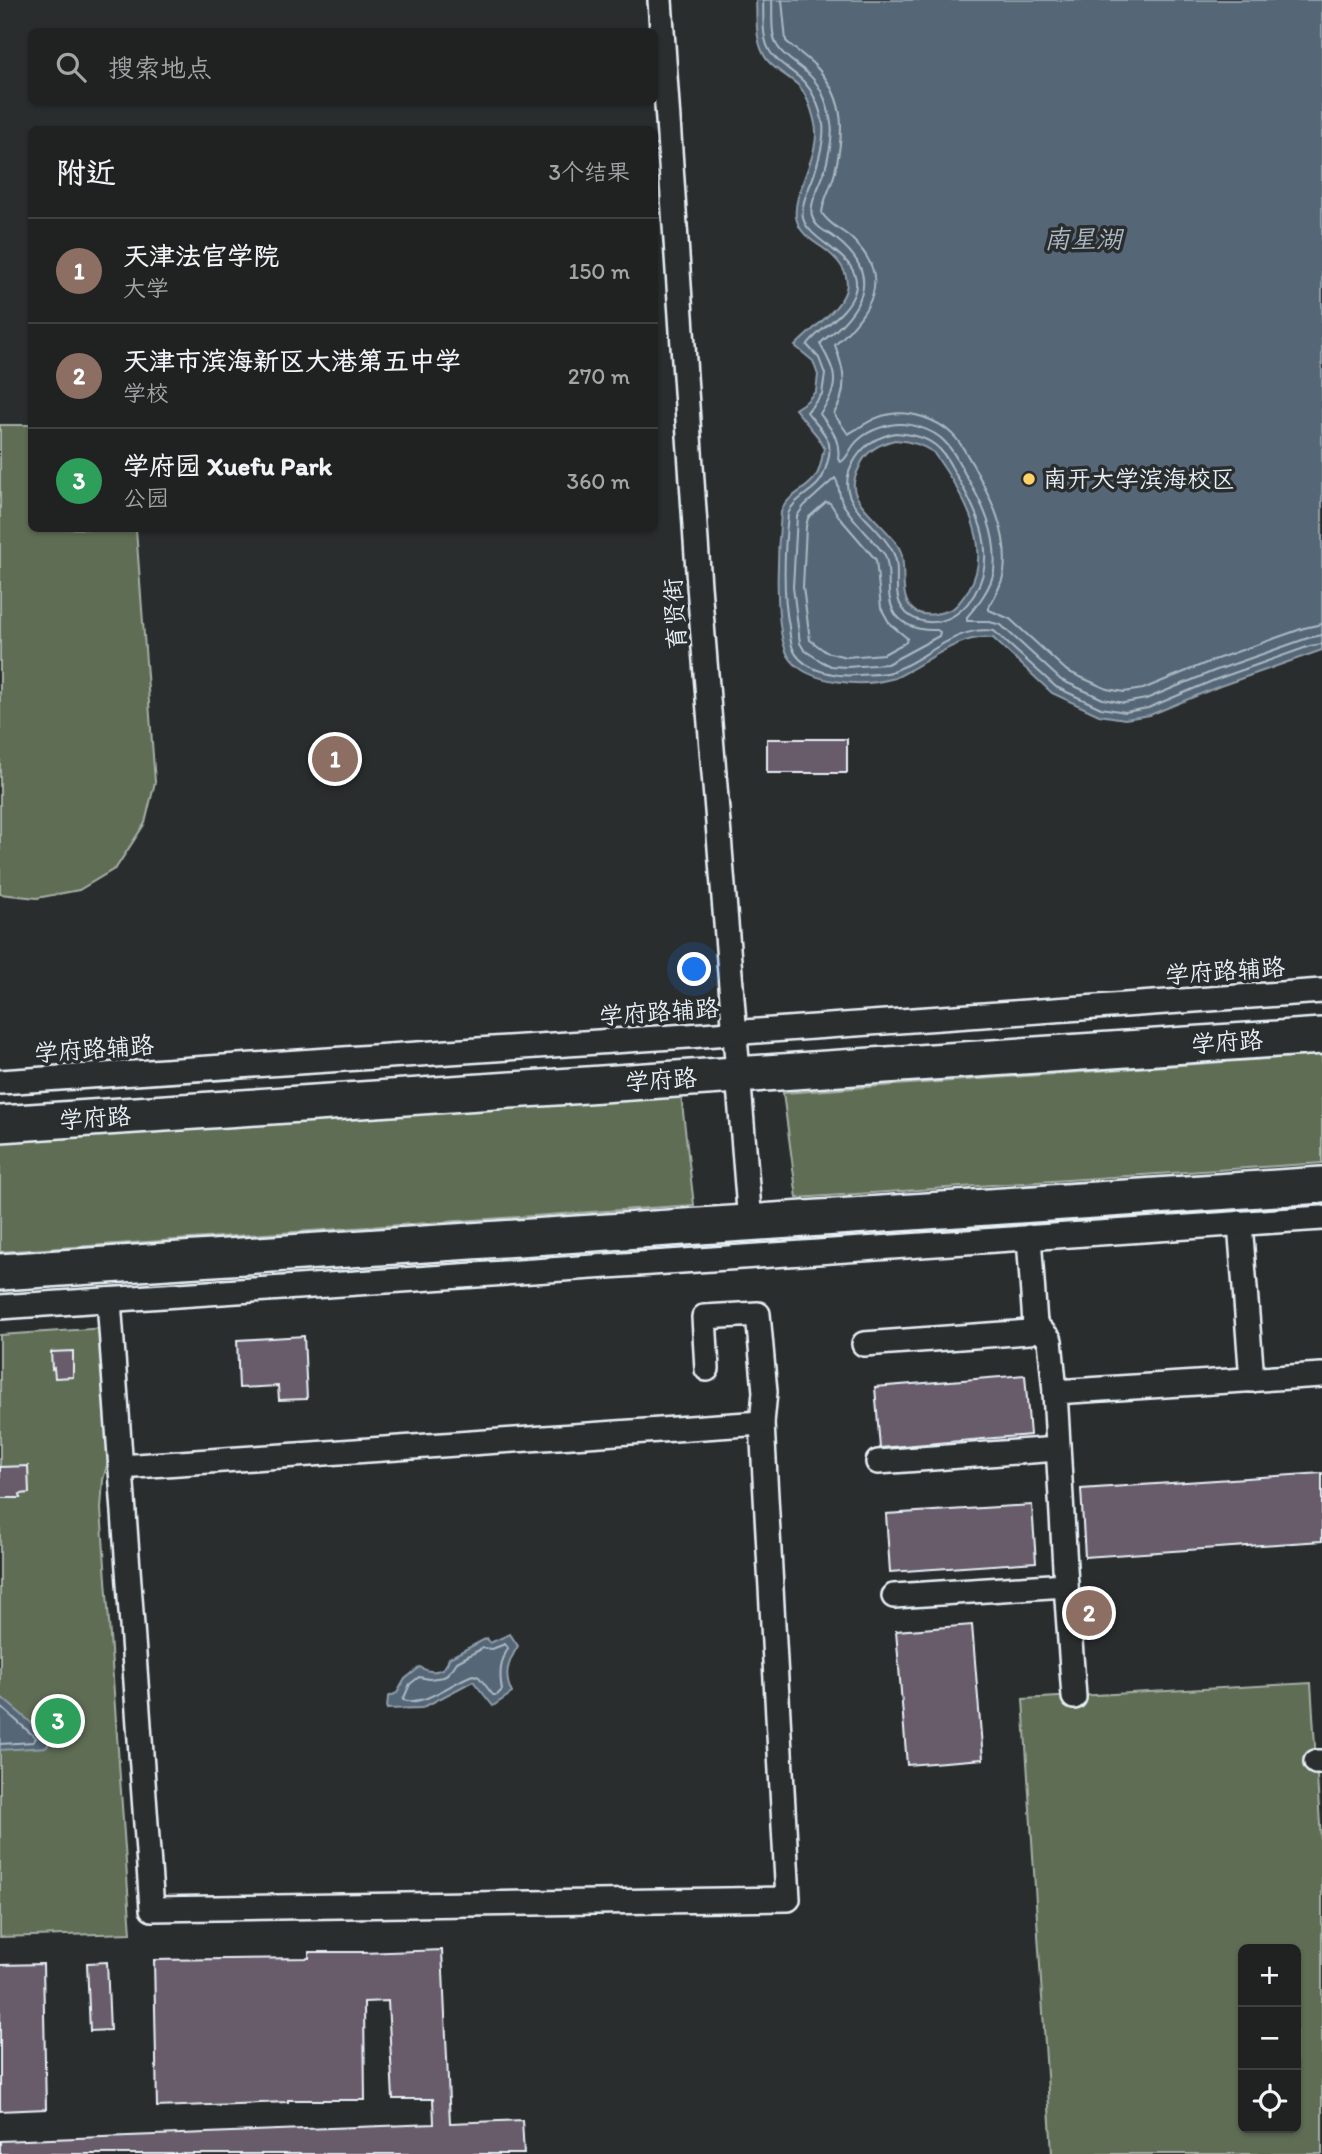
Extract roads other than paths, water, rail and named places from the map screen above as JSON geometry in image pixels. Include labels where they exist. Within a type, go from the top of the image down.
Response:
[{"type":"highway","name":"学府路","points":[[0,1124],[1322,1036]]},
{"type":"highway","points":[[0,1272],[1322,1185]]},
{"type":"street","name":"育贤街","points":[[660,0],[699,586],[750,1223]]},
{"type":"street","name":"学府路辅路","points":[[0,1082],[1322,991]]},
{"type":"street","points":[[0,1307],[1322,1218]]},
{"type":"street","points":[[1240,1223],[1252,1380]]},
{"type":"street","points":[[864,1344],[1029,1332],[1035,1324],[1029,1237]]},
{"type":"street","points":[[109,1300],[152,1909],[788,1899],[762,1423],[765,1392],[758,1314],[704,1317],[707,1369]]},
{"type":"street","points":[[1035,1324],[1051,1340],[1074,1697]]},
{"type":"street","points":[[1055,1392],[1322,1375]]},
{"type":"street","points":[[121,1467],[762,1423]]},
{"type":"street","points":[[878,1462],[1058,1449]]},
{"type":"street","points":[[894,1596],[1066,1586]]},
{"type":"water","name":"南星湖","points":[[756,0],[1322,0],[1322,650],[1220,686],[1150,715],[1125,719],[1099,715],[1052,693],[993,638],[971,639],[898,677],[866,683],[824,679],[800,668],[791,660],[785,648],[779,611],[781,512],[788,500],[816,476],[824,448],[795,409],[816,391],[818,375],[813,361],[795,346],[832,312],[841,300],[846,288],[846,276],[839,262],[806,235],[796,217],[798,196],[814,147],[815,124],[809,103],[801,89],[774,67],[760,47]],"holes":[[[895,440],[920,445],[933,452],[953,482],[971,517],[978,554],[976,572],[969,589],[955,607],[948,611],[929,615],[920,614],[910,607],[904,593],[901,552],[891,536],[856,496],[854,481],[862,462],[873,449]]]},
{"type":"water","points":[[510,1634],[518,1646],[508,1669],[512,1693],[493,1706],[473,1681],[422,1708],[387,1709],[388,1697],[397,1693],[405,1679],[420,1667],[438,1671],[445,1667],[449,1658],[487,1638],[490,1643]]},
{"type":"water","points":[[0,1696],[50,1739],[47,1747],[0,1750]]},
{"type":"place","name":"南开大学滨海校区","points":[[1029,479]]},
{"type":"place","name":"天津法官学院","points":[[335,759]]},
{"type":"place","name":"天津市滨海新区大港第五中学","points":[[1089,1613]]},
{"type":"place","name":"学府园 Xuefu Park","points":[[58,1721]]}]
